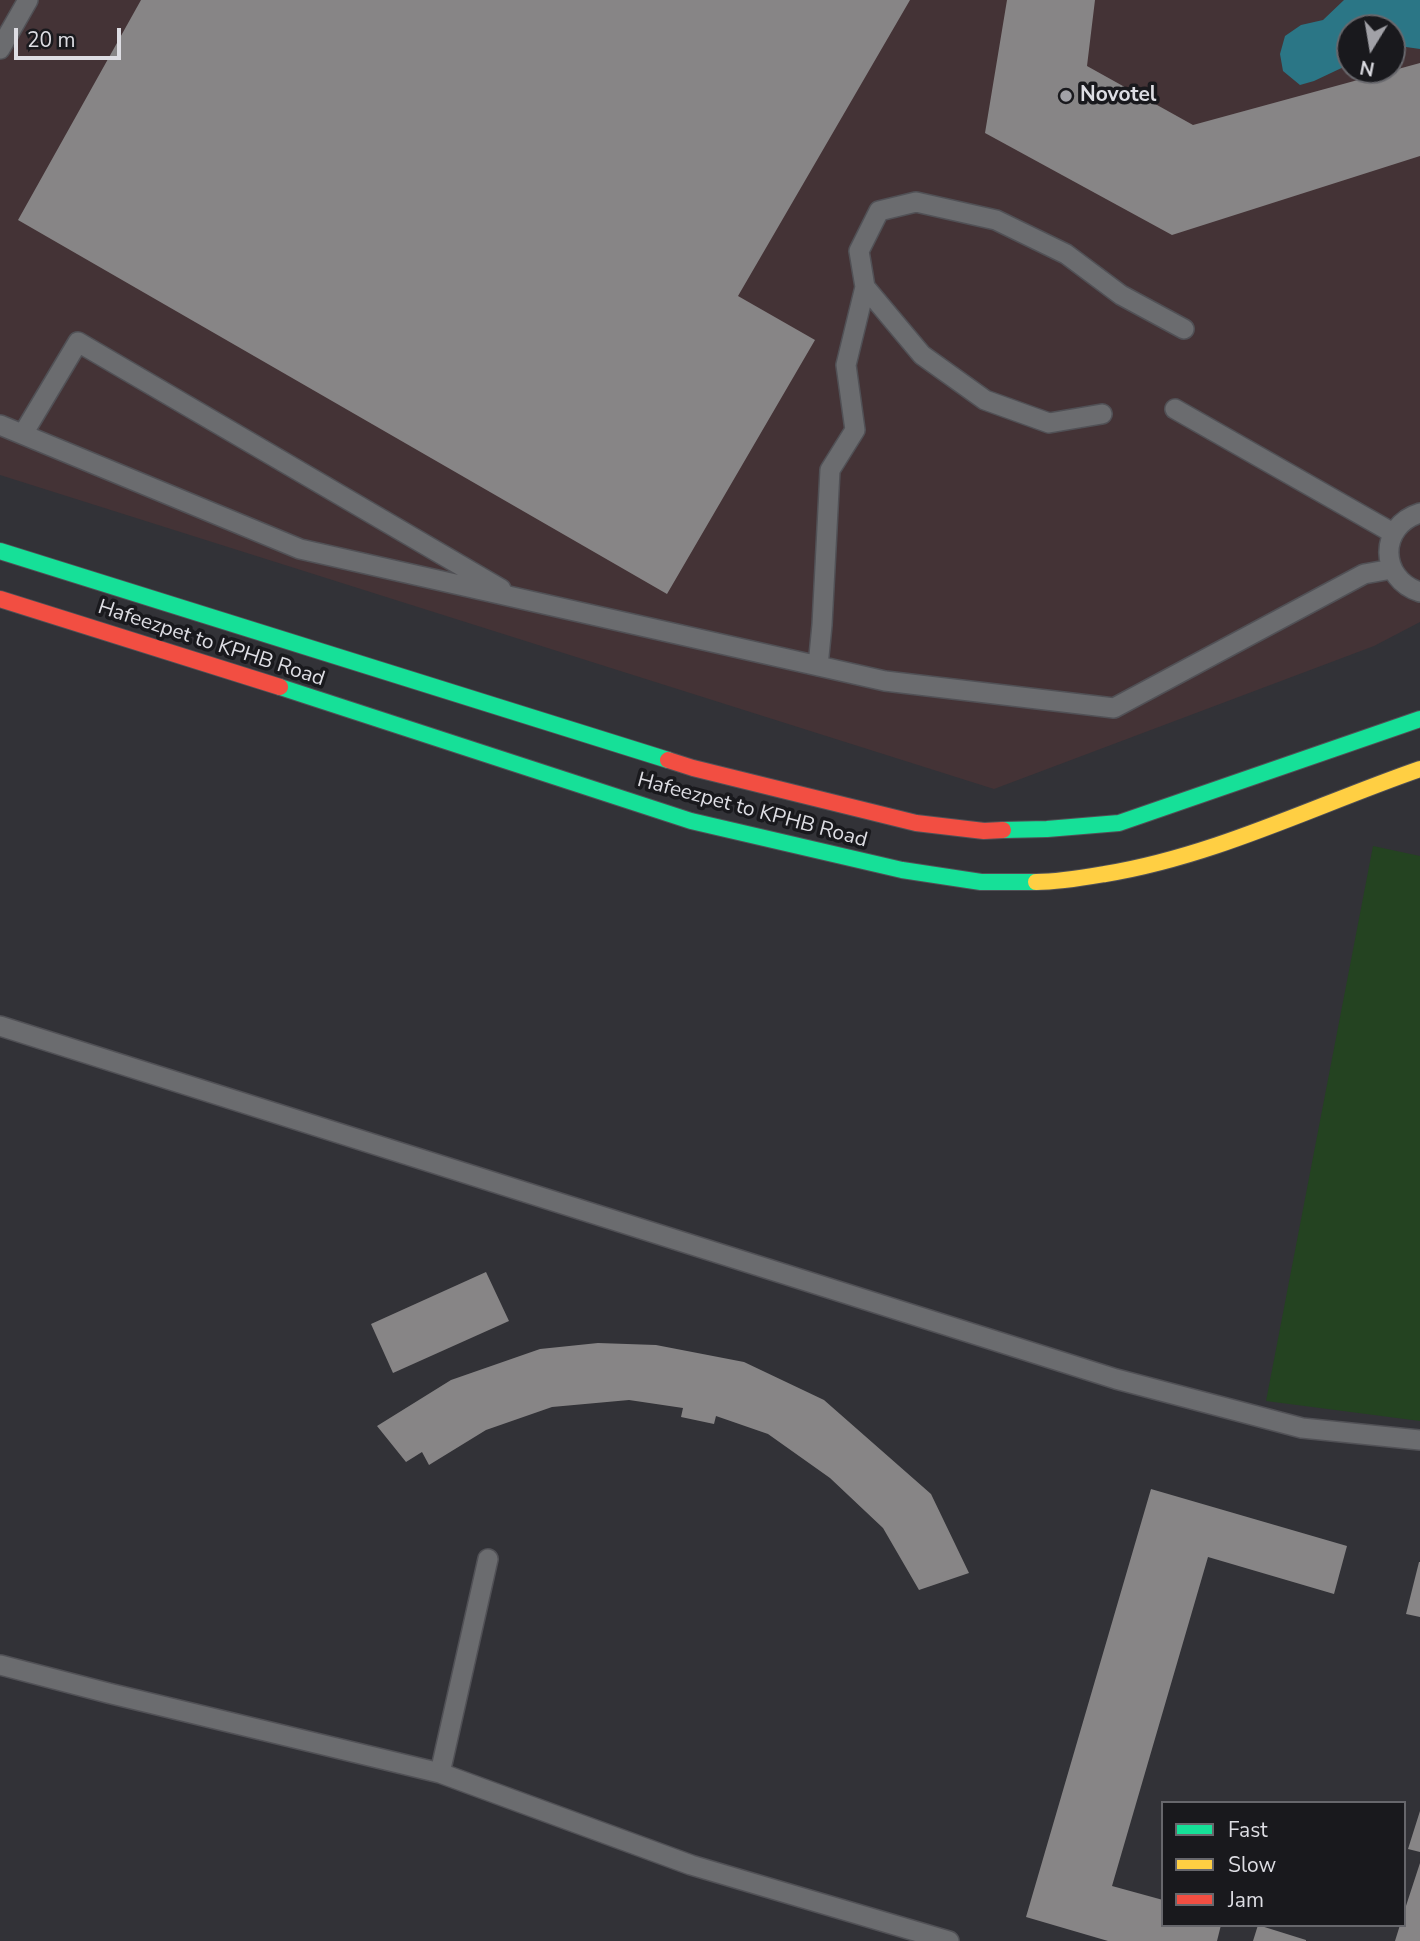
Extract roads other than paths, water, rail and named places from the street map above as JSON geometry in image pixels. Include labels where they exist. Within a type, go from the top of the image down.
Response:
[{"type":"main road","points":[[0,551],[693,768],[916,823],[984,831],[1118,823],[1420,719]]},
{"type":"main road","name":"Hafeezpet to KPHB Road","points":[[0,599],[691,821],[902,870],[981,882],[1059,882],[1136,869],[1217,846],[1420,769]]},
{"type":"lane","points":[[0,49],[27,0]]},
{"type":"lane","points":[[818,666],[830,470],[855,430],[846,365],[865,287],[859,251],[879,211],[915,202],[996,220],[1066,254],[1121,295],[1184,329]]},
{"type":"lane","points":[[865,287],[922,355],[985,400],[1049,423],[1102,414]]},
{"type":"lane","points":[[23,434],[78,342],[517,598]]},
{"type":"lane","points":[[1175,410],[1393,533]]},
{"type":"lane","points":[[0,425],[300,550],[885,681],[1114,708],[1364,574],[1392,569]]},
{"type":"lane","points":[[1420,513],[1401,523],[1393,533],[1389,545],[1392,569],[1399,581],[1420,592]]},
{"type":"lane","points":[[0,1026],[1116,1379],[1302,1428],[1420,1440]]},
{"type":"lane","points":[[440,1773],[488,1559]]},
{"type":"lane","points":[[0,1665],[440,1773],[691,1865],[948,1941]]},
{"type":"water","points":[[1344,0],[1420,0],[1420,49],[1406,47],[1406,14],[1336,14],[1336,71],[1300,85],[1283,71],[1280,54],[1285,36],[1301,25],[1323,20]]},
{"type":"place","name":"Novotel","points":[[1066,96]]}]
